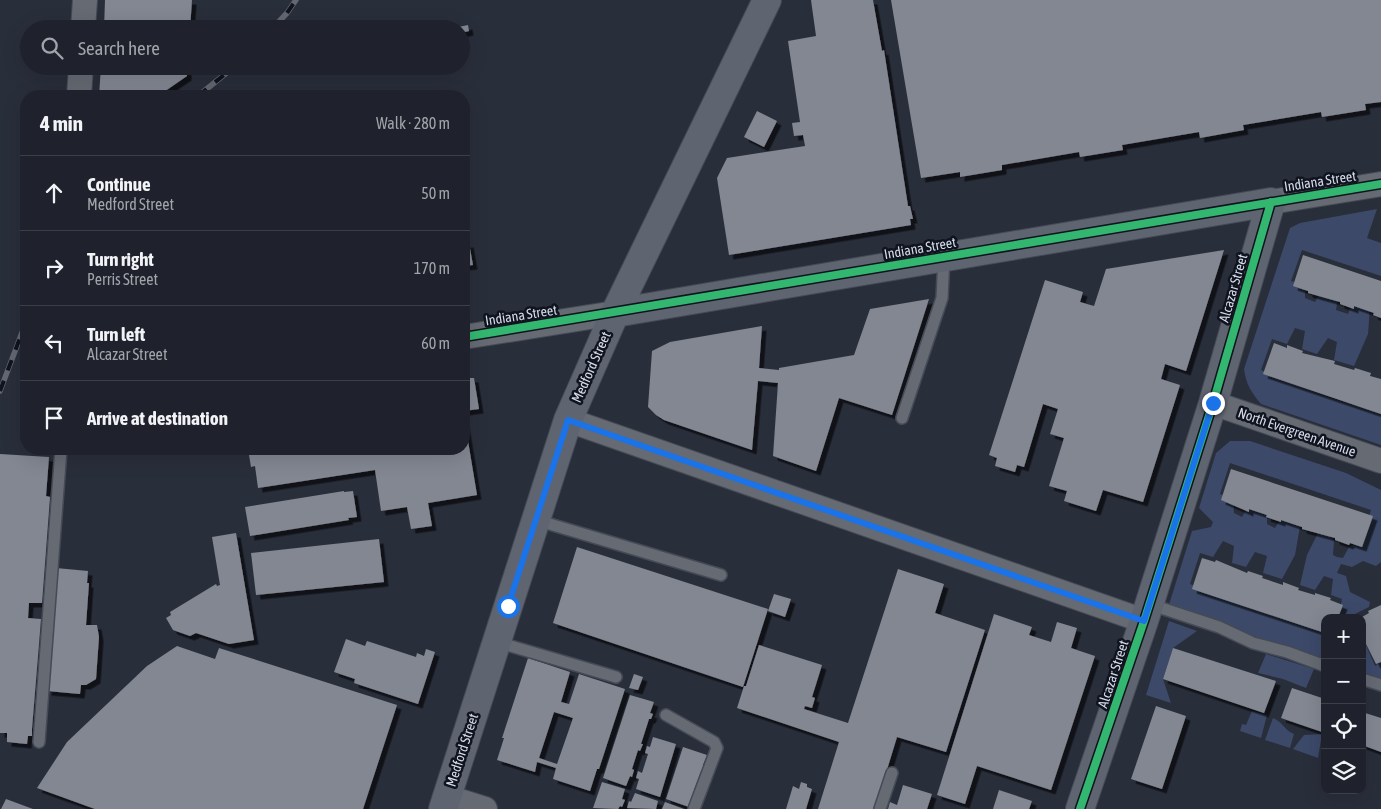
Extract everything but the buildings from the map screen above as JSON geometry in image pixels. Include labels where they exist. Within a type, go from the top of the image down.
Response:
[{"type":"street","points":[[84,20],[85,0]]},
{"type":"street","name":"Medford Street","points":[[445,803],[568,420],[615,313],[766,0]]},
{"type":"street","points":[[79,90],[80,75]]},
{"type":"street","name":"Indiana Street","points":[[470,336],[1381,184]]},
{"type":"street","name":"Alcazar Street","points":[[1080,809],[1146,613],[1213,403],[1271,202]]},
{"type":"street","name":"North Evergreen Avenue","points":[[1213,403],[1381,461]]},
{"type":"street","points":[[568,420],[1146,613]]},
{"type":"street","points":[[445,803],[485,809]]},
{"type":"lane","points":[[902,418],[942,298],[944,257]]},
{"type":"lane","points":[[40,742],[60,455]]},
{"type":"lane","points":[[536,520],[721,575]]},
{"type":"lane","points":[[1146,613],[1219,627],[1253,643],[1287,652],[1321,665]]},
{"type":"lane","points":[[497,642],[616,677]]},
{"type":"lane","points":[[1366,680],[1381,685]]},
{"type":"lane","points":[[666,715],[714,742],[717,748],[694,809]]},
{"type":"lane","points":[[880,809],[892,773]]},
{"type":"shaded area","points":[[1377,209],[1367,238],[1381,243],[1381,276],[1302,250],[1291,281],[1305,285],[1305,298],[1315,302],[1321,291],[1338,296],[1336,310],[1348,314],[1353,301],[1370,307],[1368,334],[1354,366],[1334,360],[1337,342],[1328,338],[1317,354],[1302,349],[1305,331],[1295,328],[1287,344],[1272,339],[1261,370],[1320,394],[1381,412],[1381,445],[1261,404],[1250,388],[1244,369],[1290,228],[1300,223]]},
{"type":"shaded area","points":[[1230,441],[1250,441],[1346,473],[1381,490],[1381,562],[1376,566],[1363,561],[1352,567],[1341,564],[1337,573],[1346,576],[1350,592],[1370,602],[1369,607],[1355,614],[1339,614],[1342,599],[1331,595],[1333,579],[1324,576],[1315,590],[1300,585],[1307,555],[1321,527],[1334,541],[1333,555],[1343,558],[1349,547],[1362,541],[1371,510],[1230,463],[1220,494],[1233,499],[1234,513],[1242,517],[1250,504],[1267,510],[1267,524],[1275,528],[1283,515],[1301,521],[1295,555],[1282,579],[1263,573],[1267,556],[1255,552],[1246,567],[1232,563],[1234,546],[1223,541],[1213,557],[1200,553],[1190,584],[1256,610],[1321,628],[1321,661],[1167,611],[1192,531],[1211,527],[1213,522],[1199,508],[1216,453]]},
{"type":"shaded area","points":[[1169,621],[1197,631],[1173,648],[1163,679],[1171,703],[1146,695]]},
{"type":"shaded area","points":[[1366,645],[1375,666],[1381,662],[1381,681],[1366,675]]},
{"type":"shaded area","points":[[1266,654],[1314,669],[1306,688],[1283,679],[1258,673]]},
{"type":"shaded area","points":[[1252,711],[1267,715],[1261,738],[1240,731],[1242,724],[1246,725]]},
{"type":"shaded area","points":[[1273,718],[1294,734],[1290,748],[1265,740]]},
{"type":"shaded area","points":[[1321,734],[1318,758],[1293,749],[1304,735]]},
{"type":"railway","points":[[280,20],[296,0]]},
{"type":"railway","points":[[205,90],[224,75]]},
{"type":"railway","points":[[0,391],[20,338]]},
{"type":"cycle path","points":[[470,336],[1381,184]]},
{"type":"cycle path","points":[[1080,809],[1144,621],[1213,403],[1271,202]]},
{"type":"route","points":[[508,606],[568,420],[1144,621],[1213,403]]}]
